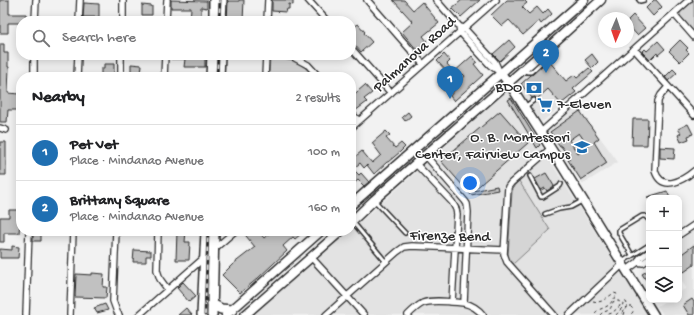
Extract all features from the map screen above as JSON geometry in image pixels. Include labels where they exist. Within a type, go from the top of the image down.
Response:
[{"type":"main road","points":[[214,0],[214,16]]},
{"type":"main road","points":[[221,16],[222,0]]},
{"type":"main road","points":[[356,201],[584,0]]},
{"type":"main road","points":[[356,218],[374,200],[524,69],[544,58],[601,0]]},
{"type":"main road","points":[[212,60],[212,72]]},
{"type":"main road","points":[[219,72],[220,60]]},
{"type":"main road","points":[[501,73],[525,107],[584,200],[654,315]]},
{"type":"main road","points":[[202,315],[206,236]]},
{"type":"main road","points":[[212,315],[214,236]]},
{"type":"main road","points":[[212,304],[229,312],[315,236]]},
{"type":"main road","points":[[245,315],[335,236]]},
{"type":"street","points":[[35,16],[36,0]]},
{"type":"street","points":[[79,16],[80,0]]},
{"type":"street","points":[[123,0],[123,16]]},
{"type":"street","points":[[166,16],[167,0]]},
{"type":"street","points":[[267,16],[268,0]]},
{"type":"street","points":[[308,0],[322,16]]},
{"type":"street","points":[[367,0],[423,64]]},
{"type":"street","points":[[436,0],[495,62],[501,73]]},
{"type":"street","name":"Palmanova Road","points":[[358,121],[391,93],[461,28],[496,0]]},
{"type":"street","points":[[541,132],[689,0]]},
{"type":"street","points":[[674,14],[694,37]]},
{"type":"street","points":[[634,49],[694,115]]},
{"type":"street","points":[[356,54],[391,93]]},
{"type":"street","points":[[34,60],[34,72]]},
{"type":"street","points":[[77,72],[78,60]]},
{"type":"street","points":[[121,72],[122,60]]},
{"type":"street","points":[[164,72],[165,60]]},
{"type":"street","points":[[266,60],[266,72]]},
{"type":"street","points":[[299,60],[308,65],[314,72]]},
{"type":"street","points":[[668,87],[658,101],[655,170],[657,176],[670,184],[685,178],[694,171]]},
{"type":"street","points":[[551,148],[509,185],[507,194],[504,250],[505,259],[507,262],[554,315]]},
{"type":"street","points":[[426,156],[467,204],[464,303]]},
{"type":"street","points":[[416,164],[454,205],[457,214],[452,302]]},
{"type":"street","points":[[682,233],[694,225]]},
{"type":"street","points":[[26,315],[29,236]]},
{"type":"street","points":[[70,315],[73,236]]},
{"type":"street","points":[[116,236],[113,302],[119,315]]},
{"type":"street","points":[[158,236],[157,270],[160,279],[168,290]]},
{"type":"street","points":[[139,315],[229,236]]},
{"type":"street","name":"Firenze Bend","points":[[326,315],[400,249],[408,246],[504,250]]},
{"type":"street","points":[[638,262],[640,258],[646,254]]},
{"type":"street","points":[[311,257],[364,315]]},
{"type":"street","points":[[569,315],[624,265],[638,262],[643,263],[646,261]]},
{"type":"street","points":[[408,315],[422,303],[432,301],[464,303],[473,306],[483,315]]},
{"type":"lane","points":[[639,0],[644,0]]},
{"type":"lane","points":[[525,107],[534,100]]},
{"type":"lane","points":[[530,176],[541,197],[561,184]]},
{"type":"lane","points":[[374,200],[405,233]]},
{"type":"lane","points":[[545,214],[559,208],[575,206],[584,200]]},
{"type":"lane","points":[[632,255],[619,233],[619,230],[642,216],[646,217]]},
{"type":"lane","points":[[356,227],[386,262]]},
{"type":"lane","points":[[624,265],[632,255],[646,247]]},
{"type":"path","points":[[588,298],[594,302],[598,302],[614,293],[617,294],[610,304],[597,310],[594,315]]},
{"type":"path","points":[[600,315],[602,312],[611,308],[614,301],[619,301],[620,306],[612,313],[606,315]]},
{"type":"path","points":[[616,315],[622,308],[622,303],[624,301],[628,306],[622,311],[621,315]]},
{"type":"path","points":[[624,315],[626,308],[629,306],[633,309],[633,312],[630,315]]},
{"type":"shaded area","points":[[693,0],[694,32],[680,16],[680,12]]},
{"type":"shaded area","points":[[548,54],[561,74],[577,93],[542,122],[513,83]]},
{"type":"shaded area","points":[[270,60],[294,60],[310,72],[269,72]]},
{"type":"shaded area","points":[[507,91],[648,315],[253,315],[344,236],[356,236],[356,226]]},
{"type":"shaded area","name":"O. B. Montessori Center, Fairview Campus","points":[[576,105],[618,162],[583,184],[547,131]]},
{"type":"shaded area","points":[[519,181],[550,230],[513,264],[508,256],[512,192],[514,186]]},
{"type":"shaded area","points":[[694,230],[694,315],[663,315],[657,306],[662,303],[682,303],[682,291],[686,288],[682,281],[682,239]]},
{"type":"building","points":[[0,0],[9,0],[9,14],[26,14],[26,16],[16,16],[16,23],[8,23],[8,33],[0,33]]},
{"type":"building","points":[[171,0],[207,1],[207,8],[201,7],[201,16],[190,16],[191,8],[171,8]]},
{"type":"building","points":[[244,0],[243,16],[227,16],[228,1]]},
{"type":"building","points":[[272,0],[293,0],[293,5],[289,4],[289,9],[287,9],[286,12],[272,11]]},
{"type":"building","points":[[393,0],[404,0],[413,10],[422,2],[439,23],[423,36],[427,41],[417,50],[402,32],[413,22]]},
{"type":"building","points":[[462,0],[480,0],[461,17],[452,8]]},
{"type":"building","points":[[507,0],[524,0],[527,3],[522,7],[529,14],[537,7],[543,14],[548,9],[552,14],[541,24],[539,21],[523,35],[509,20],[502,26],[491,15]]},
{"type":"building","points":[[654,0],[656,0],[662,7],[653,16],[646,8]]},
{"type":"building","points":[[84,3],[99,4],[99,16],[83,16]]},
{"type":"building","points":[[142,5],[152,6],[152,15],[142,15]]},
{"type":"building","points":[[634,16],[645,28],[637,35],[634,32]]},
{"type":"building","points":[[358,24],[372,42],[361,52],[356,46],[356,25]]},
{"type":"building","points":[[509,40],[515,47],[500,61],[493,54]]},
{"type":"building","points":[[680,40],[688,48],[686,50],[689,53],[680,62],[669,51]]},
{"type":"building","points":[[658,41],[665,49],[658,55],[657,53],[650,60],[642,52],[645,49],[647,51]]},
{"type":"building","points":[[0,44],[4,44],[4,53],[8,53],[8,93],[16,94],[16,110],[8,110],[7,122],[0,122]]},
{"type":"building","points":[[444,54],[450,61],[447,64],[454,72],[472,56],[477,62],[474,64],[483,75],[454,101],[450,96],[465,76],[463,74],[444,91],[439,85],[450,75],[437,61]]},
{"type":"building","points":[[592,54],[598,62],[592,68],[585,60]]},
{"type":"building","points":[[185,60],[205,60],[205,67],[184,67]]},
{"type":"building","points":[[548,60],[566,81],[574,75],[577,78],[589,68],[593,72],[573,89],[576,92],[561,104],[548,89],[537,99],[535,97],[532,98],[521,84]]},
{"type":"building","points":[[104,64],[114,64],[114,72],[101,72],[101,69],[104,69]]},
{"type":"building","points":[[131,64],[142,65],[141,72],[131,72]]},
{"type":"building","points":[[673,69],[677,73],[668,81],[665,77]]},
{"type":"building","points":[[365,85],[372,93],[364,99],[367,102],[356,110],[356,93]]},
{"type":"building","points":[[511,98],[540,145],[537,148],[508,100]]},
{"type":"building","points":[[500,111],[528,143],[473,191],[497,186],[498,190],[471,195],[441,161]]},
{"type":"building","name":"O. B. Montessori Center, Fairview Campus","points":[[580,111],[599,138],[594,142],[607,163],[581,180],[568,160],[570,159],[550,132]],"holes":[[[579,133],[589,147],[578,154],[569,140]]]},
{"type":"building","points":[[408,112],[411,116],[405,121],[402,117]]},
{"type":"building","points":[[633,119],[648,119],[647,145],[632,145]]},
{"type":"building","points":[[688,124],[693,134],[688,136],[689,139],[681,142],[678,135],[681,133],[678,129]]},
{"type":"building","points":[[386,131],[390,135],[386,138],[395,148],[401,143],[405,147],[374,174],[367,165],[364,168],[360,163],[356,166],[356,156],[362,151],[372,163],[381,155],[372,143]]},
{"type":"building","points":[[0,142],[6,142],[6,175],[0,175]]},
{"type":"building","points":[[660,147],[675,148],[674,159],[660,158]]},
{"type":"building","points":[[356,172],[359,175],[361,173],[369,182],[364,186],[358,180],[356,182]]},
{"type":"building","points":[[546,173],[554,186],[547,191],[545,188],[541,190],[535,179]]},
{"type":"building","points":[[667,191],[669,195],[654,195]]},
{"type":"building","points":[[9,210],[16,210],[16,233],[4,233],[4,242],[0,242],[0,217],[9,217]]},
{"type":"building","points":[[33,236],[41,236],[41,241],[33,241]]},
{"type":"building","points":[[177,236],[186,236],[185,242],[190,242],[189,260],[176,260]]},
{"type":"building","points":[[246,236],[262,236],[264,238],[266,236],[299,236],[295,239],[293,237],[283,246],[287,251],[240,293],[222,275],[233,264],[255,247]]},
{"type":"building","points":[[694,245],[694,265],[684,272],[682,269],[682,254]]},
{"type":"building","points":[[12,246],[19,247],[18,258],[0,258],[0,249],[12,250]]},
{"type":"building","points":[[134,250],[151,251],[151,256],[146,256],[146,262],[133,262]]},
{"type":"building","points":[[646,272],[646,280],[642,274]]},
{"type":"building","points":[[92,273],[104,274],[103,287],[107,287],[106,298],[75,297],[76,274],[92,275]]},
{"type":"building","points":[[183,282],[196,296],[189,302],[177,288]]},
{"type":"building","points":[[692,299],[694,302],[694,315],[689,315],[683,305]]},
{"type":"building","points":[[105,304],[108,310],[97,313],[94,308]]},
{"type":"building","points":[[186,308],[192,315],[178,315]]},
{"type":"railway","points":[[219,16],[220,0]]},
{"type":"railway","points":[[217,72],[218,60]]},
{"type":"railway","points":[[205,315],[208,236]]},
{"type":"place","name":"Brittany Square","points":[[546,73]]},
{"type":"place","name":"BDO","points":[[534,88]]},
{"type":"place","name":"Pet Vet","points":[[450,99]]},
{"type":"place","name":"7-Eleven","points":[[545,105]]},
{"type":"place","name":"O. B. Montessori Center, Fairview Campus","points":[[582,147]]}]
